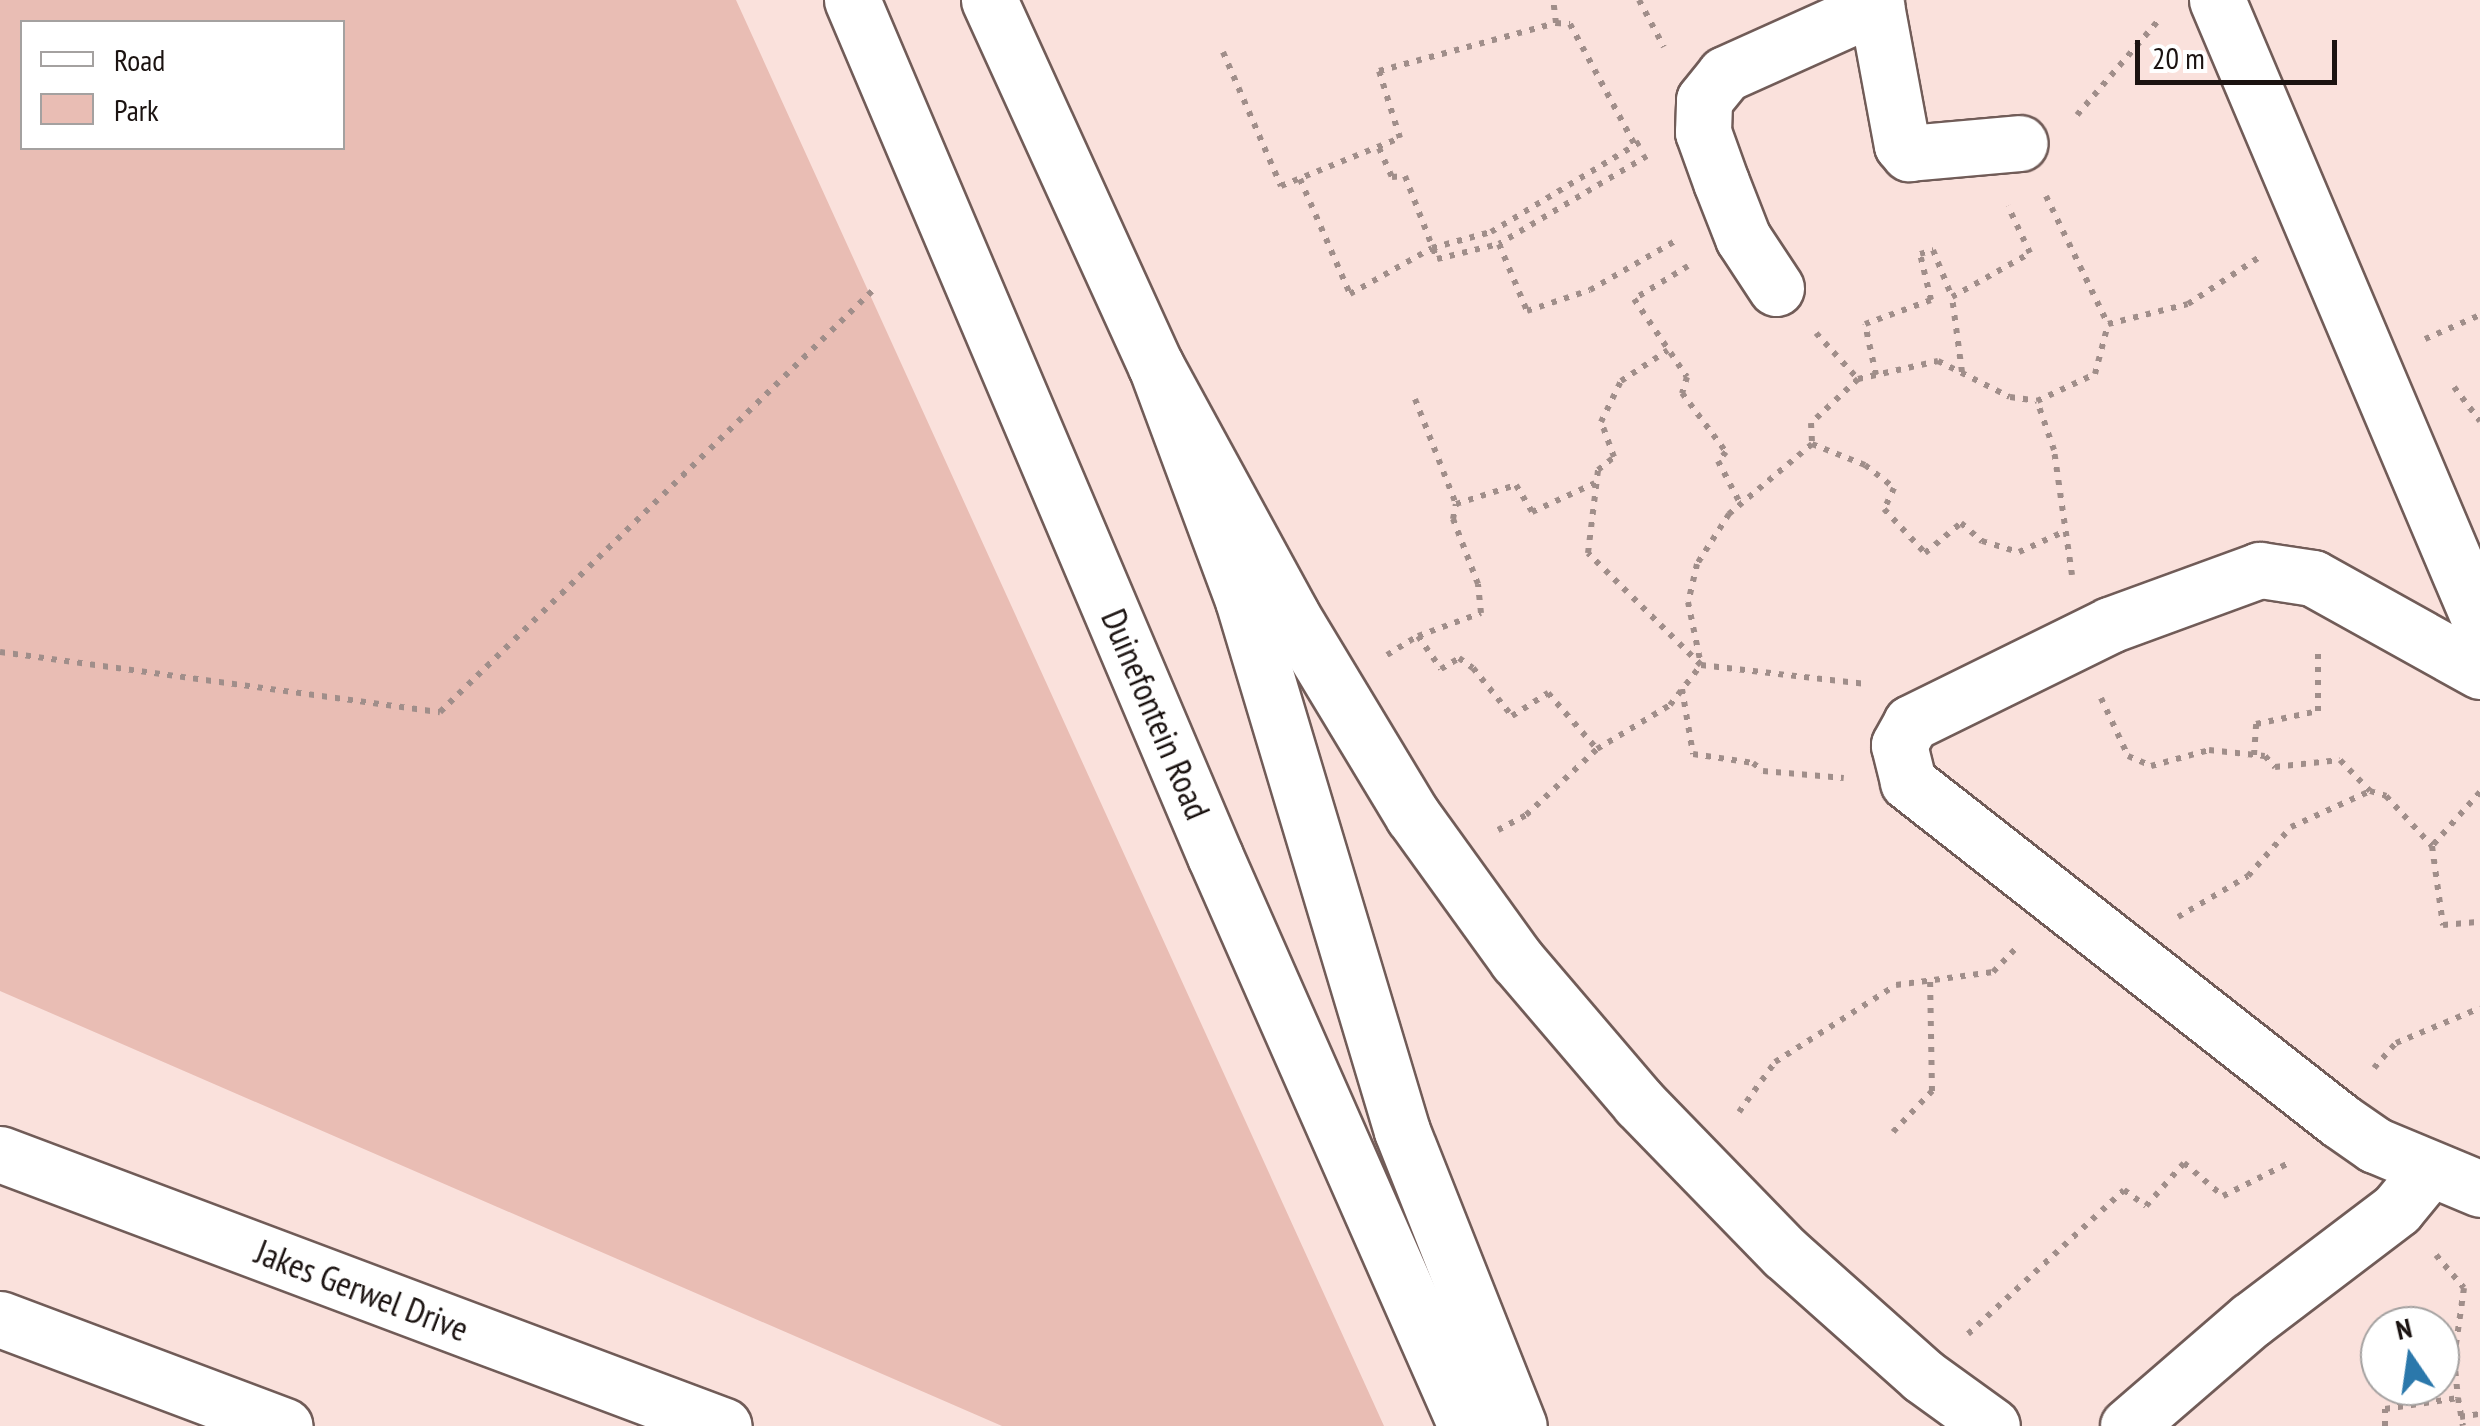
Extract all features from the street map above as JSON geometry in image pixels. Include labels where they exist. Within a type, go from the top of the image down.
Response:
[{"type":"main road","name":"Duinefontein Road","points":[[852,0],[1215,856],[1466,1426]]},
{"type":"main road","points":[[990,0],[1156,366],[1248,618],[1402,1130],[1519,1426]]},
{"type":"main road","points":[[2217,0],[2480,621]]},
{"type":"main road","points":[[1776,288],[1743,238],[1704,116],[1725,74],[1876,3],[1902,145],[1925,154],[2001,146]]},
{"type":"main road","points":[[1156,366],[1335,687],[1444,859],[1517,960],[1640,1103],[1784,1253],[1923,1376],[1992,1426]]},
{"type":"main road","points":[[2414,1189],[2339,1120],[1908,782],[1905,734],[2086,638],[2195,590],[2260,570],[2313,578],[2480,672]]},
{"type":"main road","name":"Jakes Gerwel Drive","points":[[0,1154],[724,1426]]},
{"type":"main road","points":[[2128,1426],[2250,1320],[2414,1189],[2480,1189]]},
{"type":"main road","points":[[0,1319],[285,1426]]},
{"type":"path","points":[[1553,0],[1556,23]]},
{"type":"path","points":[[2001,146],[2083,112],[2161,17]]},
{"type":"path","points":[[1223,52],[1280,186],[1400,138],[1379,71],[1556,23],[1570,24],[1636,146]]},
{"type":"path","points":[[1378,148],[1392,178],[1405,176],[1437,260],[1499,244],[1704,116]]},
{"type":"path","points":[[1300,179],[1350,294],[1432,248],[1491,232],[1636,146],[1704,116]]},
{"type":"path","points":[[1952,298],[2030,253],[2001,146]]},
{"type":"path","points":[[1812,444],[1811,424],[1858,379],[1938,361],[2010,397],[2038,401],[2095,374],[2108,324],[2001,146]]},
{"type":"path","points":[[2108,324],[2188,304],[2313,222]]},
{"type":"path","points":[[1499,244],[1527,311],[1590,290],[1677,240],[1689,266],[1702,278],[1743,238]]},
{"type":"path","points":[[1876,375],[1865,324],[1930,300],[1920,254],[1933,250],[1952,298],[1962,374]]},
{"type":"path","points":[[1689,266],[1634,299],[1687,377],[1682,393],[1726,452],[1718,461],[1741,506]]},
{"type":"path","points":[[1776,288],[1858,379]]},
{"type":"path","points":[[0,652],[440,712],[874,289]]},
{"type":"path","points":[[2423,340],[2434,355]]},
{"type":"path","points":[[1668,350],[1620,381],[1601,422],[1614,457],[1598,470],[1588,553],[1700,665],[1790,680],[1857,678],[1905,734],[1840,780],[1763,772],[1753,763],[1693,754],[1682,688]]},
{"type":"path","points":[[2450,380],[2480,421]]},
{"type":"path","points":[[1335,687],[1418,636],[1481,613],[1478,584],[1454,519],[1456,504],[1416,399]]},
{"type":"path","points":[[2038,401],[2054,450],[2061,533],[2086,638],[2089,673],[2128,756],[2152,766],[2209,750],[2266,756],[2275,768],[2340,760],[2370,790],[2386,796],[2432,846],[2443,925],[2480,922]]},
{"type":"path","points":[[1444,859],[1526,815],[1597,748],[1670,705],[1700,665],[1688,602],[1696,564],[1741,506],[1812,444]]},
{"type":"path","points":[[1812,444],[1865,465],[1894,488],[1884,509],[1924,553],[1961,523],[1982,541],[2018,552],[2061,533]]},
{"type":"path","points":[[1456,504],[1516,485],[1532,512],[1596,482]]},
{"type":"path","points":[[2254,755],[2256,724],[2318,712],[2320,656],[2260,570]]},
{"type":"path","points":[[1418,636],[1441,669],[1459,658],[1472,668],[1512,716],[1548,693],[1597,748]]},
{"type":"path","points":[[2124,949],[2248,876],[2292,827],[2370,790]]},
{"type":"path","points":[[2432,846],[2480,792]]},
{"type":"path","points":[[1748,1123],[1738,1110],[1775,1062],[1896,985],[1992,972],[2062,901]]},
{"type":"path","points":[[1893,1132],[1932,1091],[1930,981]]},
{"type":"path","points":[[1923,1376],[2124,1190],[2146,1206],[2184,1164],[2223,1196],[2292,1162],[2339,1120],[2396,1043],[2480,1008]]},
{"type":"path","points":[[2414,1189],[2464,1288],[2460,1316]]},
{"type":"path","points":[[2385,1426],[2384,1409],[2404,1406]]},
{"type":"path","points":[[2459,1406],[2463,1426]]},
{"type":"path","points":[[2460,1417],[2480,1414]]},
{"type":"green space","points":[[0,0],[736,0],[1384,1426],[1002,1426],[0,991]]}]
